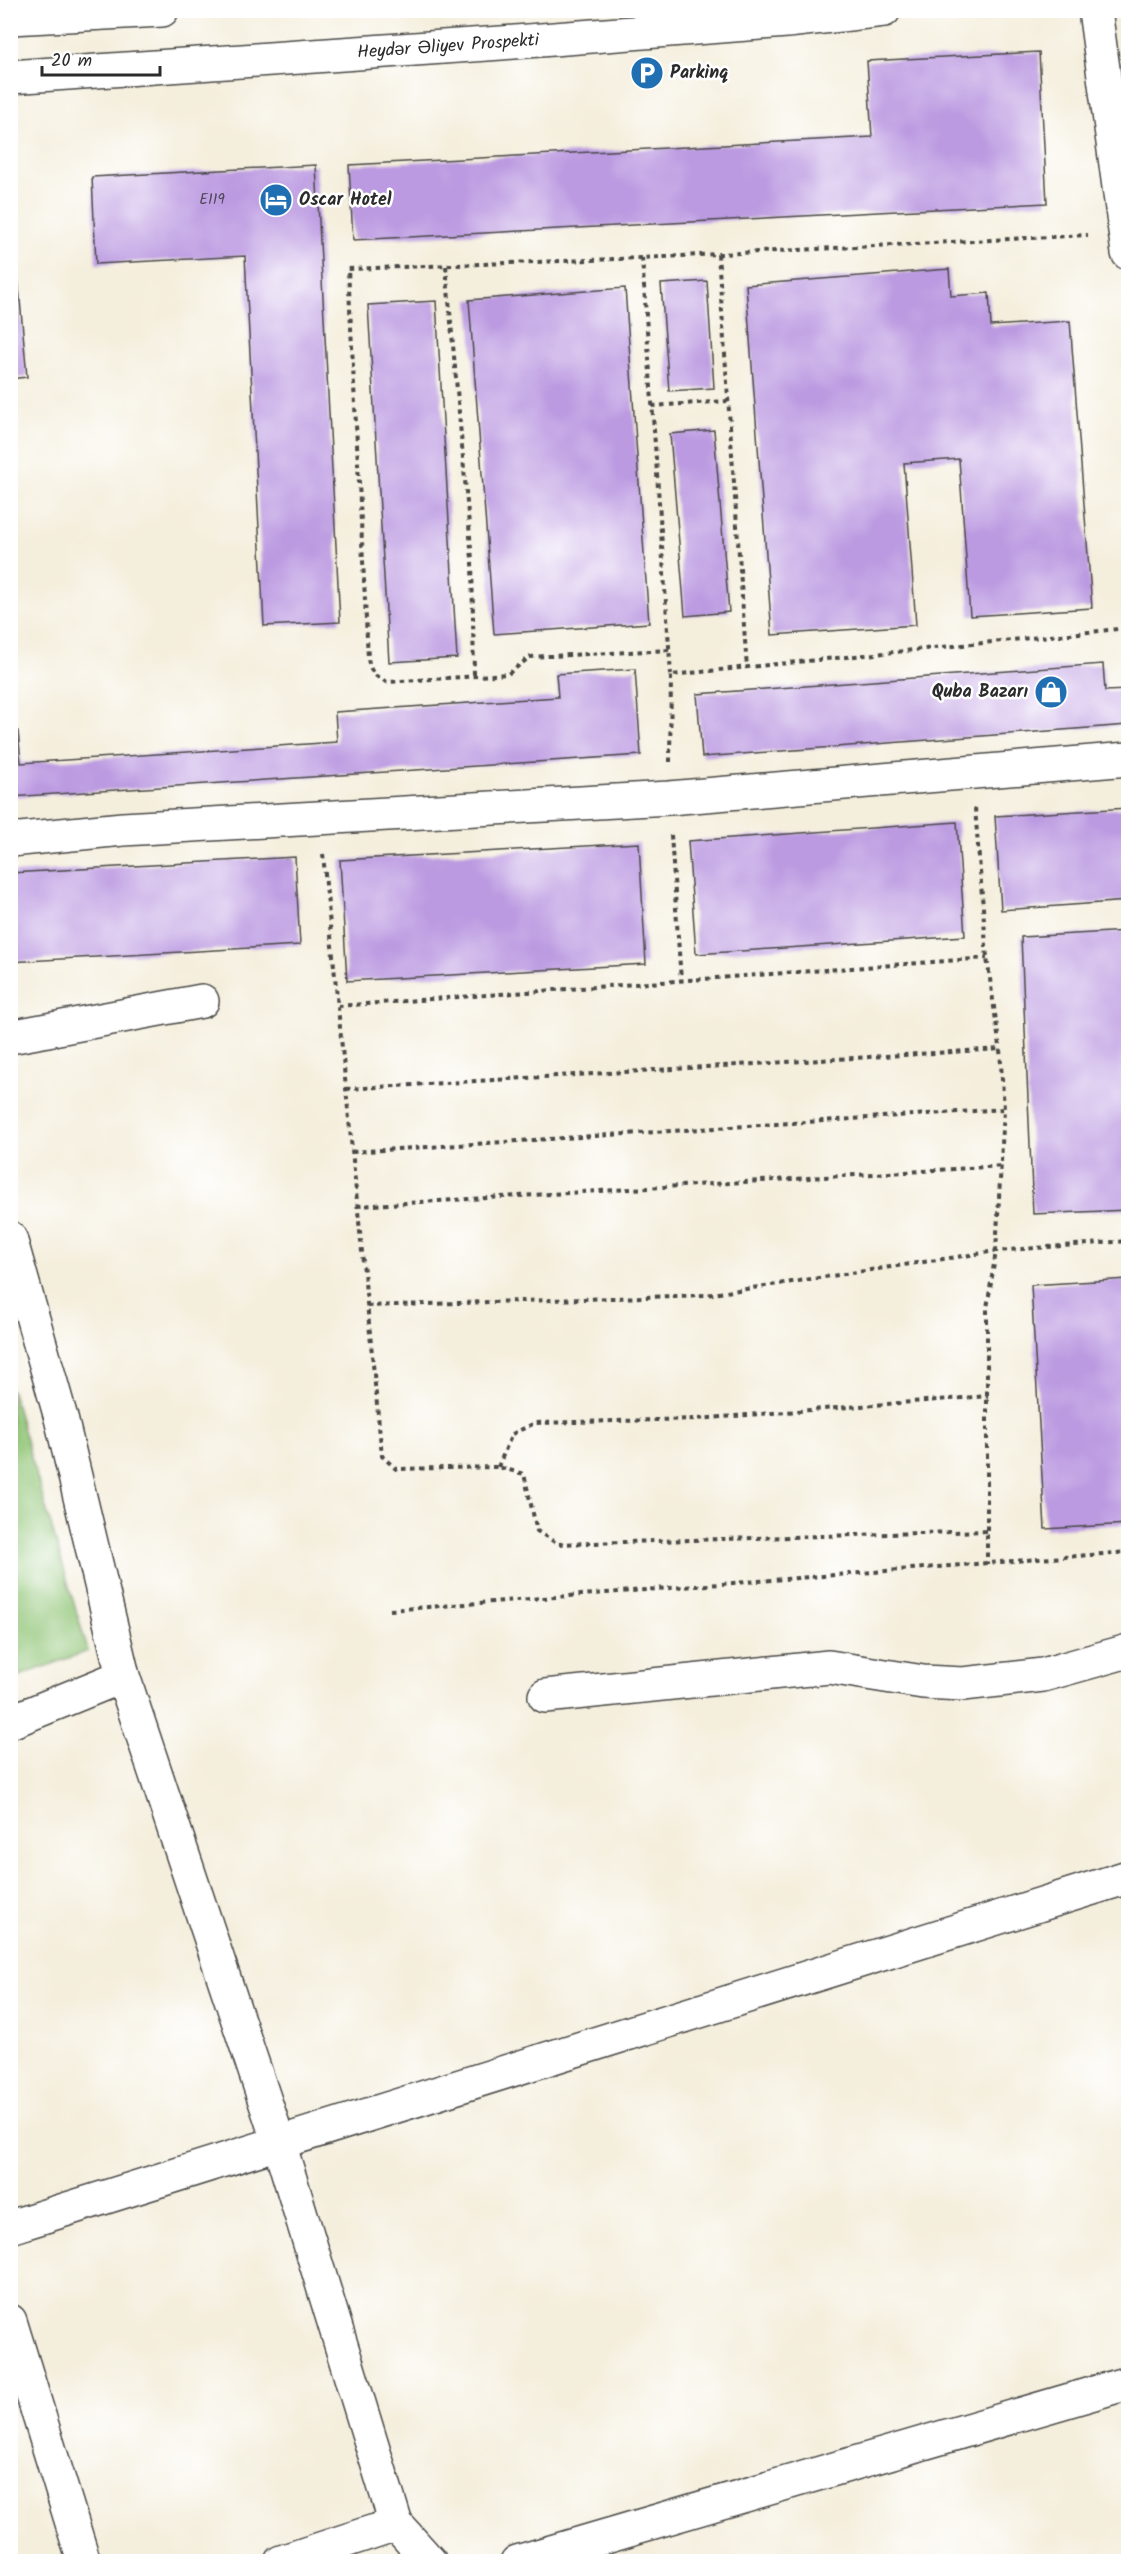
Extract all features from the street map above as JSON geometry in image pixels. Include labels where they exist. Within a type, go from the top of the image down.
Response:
[{"type":"main road","points":[[10,18],[162,10]]},
{"type":"main road","name":"Heydər Əliyev Prospekti","points":[[10,77],[788,21],[884,10]]},
{"type":"main road","points":[[1095,10],[1127,243]]},
{"type":"main road","points":[[10,840],[123,829],[669,798],[1128,759]]},
{"type":"main road","points":[[10,1037],[202,1001]]},
{"type":"main road","points":[[10,1238],[61,1418],[123,1676],[279,2143],[396,2524],[430,2562]]},
{"type":"main road","points":[[546,1696],[829,1667],[922,1682],[963,1684],[1043,1675],[1128,1652]]},
{"type":"main road","points":[[10,1722],[123,1676]]},
{"type":"main road","points":[[10,2227],[1128,1877]]},
{"type":"main road","points":[[10,2321],[84,2562]]},
{"type":"main road","points":[[518,2562],[1128,2383]]},
{"type":"main road","points":[[281,2562],[396,2524]]},
{"type":"path","points":[[669,650],[530,657],[508,674],[387,682],[375,677],[370,670],[368,658],[348,269],[718,254],[1127,243]]},
{"type":"path","points":[[718,254],[747,669]]},
{"type":"path","points":[[642,258],[671,675],[669,798],[681,981]]},
{"type":"path","points":[[446,266],[472,559],[474,676]]},
{"type":"path","points":[[652,406],[728,401]]},
{"type":"path","points":[[671,675],[747,669],[1128,628]]},
{"type":"path","points":[[972,772],[987,958],[1000,1049],[1004,1109],[996,1251],[987,1308],[987,1564]]},
{"type":"path","points":[[319,818],[382,1456],[396,1469],[498,1467],[524,1474],[537,1531],[558,1544],[987,1531]]},
{"type":"path","points":[[338,1006],[987,958]]},
{"type":"path","points":[[346,1089],[1000,1049]]},
{"type":"path","points":[[352,1152],[1004,1109]]},
{"type":"path","points":[[357,1206],[1002,1166]]},
{"type":"path","points":[[367,1306],[706,1295],[996,1251],[1128,1241]]},
{"type":"path","points":[[498,1467],[512,1434],[535,1423],[697,1419],[988,1396]]},
{"type":"path","points":[[390,1610],[1128,1552]]},
{"type":"green space","points":[[11,1389],[88,1651],[10,1679]]},
{"type":"building","points":[[1039,52],[1047,203],[353,240],[349,165],[872,137],[867,61]]},
{"type":"building","points":[[316,165],[340,622],[264,626],[245,256],[96,264],[92,177]]},
{"type":"building","points":[[10,189],[27,377],[10,379]]},
{"type":"building","points":[[949,269],[951,296],[989,293],[991,326],[1070,321],[1092,608],[970,616],[959,459],[904,463],[916,625],[772,635],[746,285]]},
{"type":"building","points":[[707,281],[714,388],[669,391],[661,284]]},
{"type":"building","points":[[625,288],[649,623],[494,634],[469,300]]},
{"type":"building","points":[[436,301],[457,658],[389,662],[368,305]]},
{"type":"building","points":[[714,430],[729,612],[685,616],[670,434]]},
{"type":"building","points":[[1103,664],[1105,691],[1128,690],[1128,725],[702,757],[697,694]]},
{"type":"building","points":[[635,669],[641,755],[10,797],[10,731],[18,731],[21,763],[337,742],[335,712],[558,697],[556,674]]},
{"type":"building","points":[[1128,808],[1128,901],[1001,910],[995,816]]},
{"type":"building","points":[[957,822],[965,936],[696,954],[688,841]]},
{"type":"building","points":[[639,843],[646,964],[347,981],[340,860]]},
{"type":"building","points":[[295,857],[300,945],[10,962],[10,873]]},
{"type":"building","points":[[1128,931],[1128,1210],[1033,1214],[1021,937]]},
{"type":"building","points":[[1128,1279],[1128,1524],[1045,1529],[1031,1285]]},
{"type":"place","name":"Parkinq","points":[[647,73]]},
{"type":"place","name":"Oscar Hotel","points":[[276,200]]},
{"type":"place","name":"Quba Bazarı","points":[[1051,692]]}]
